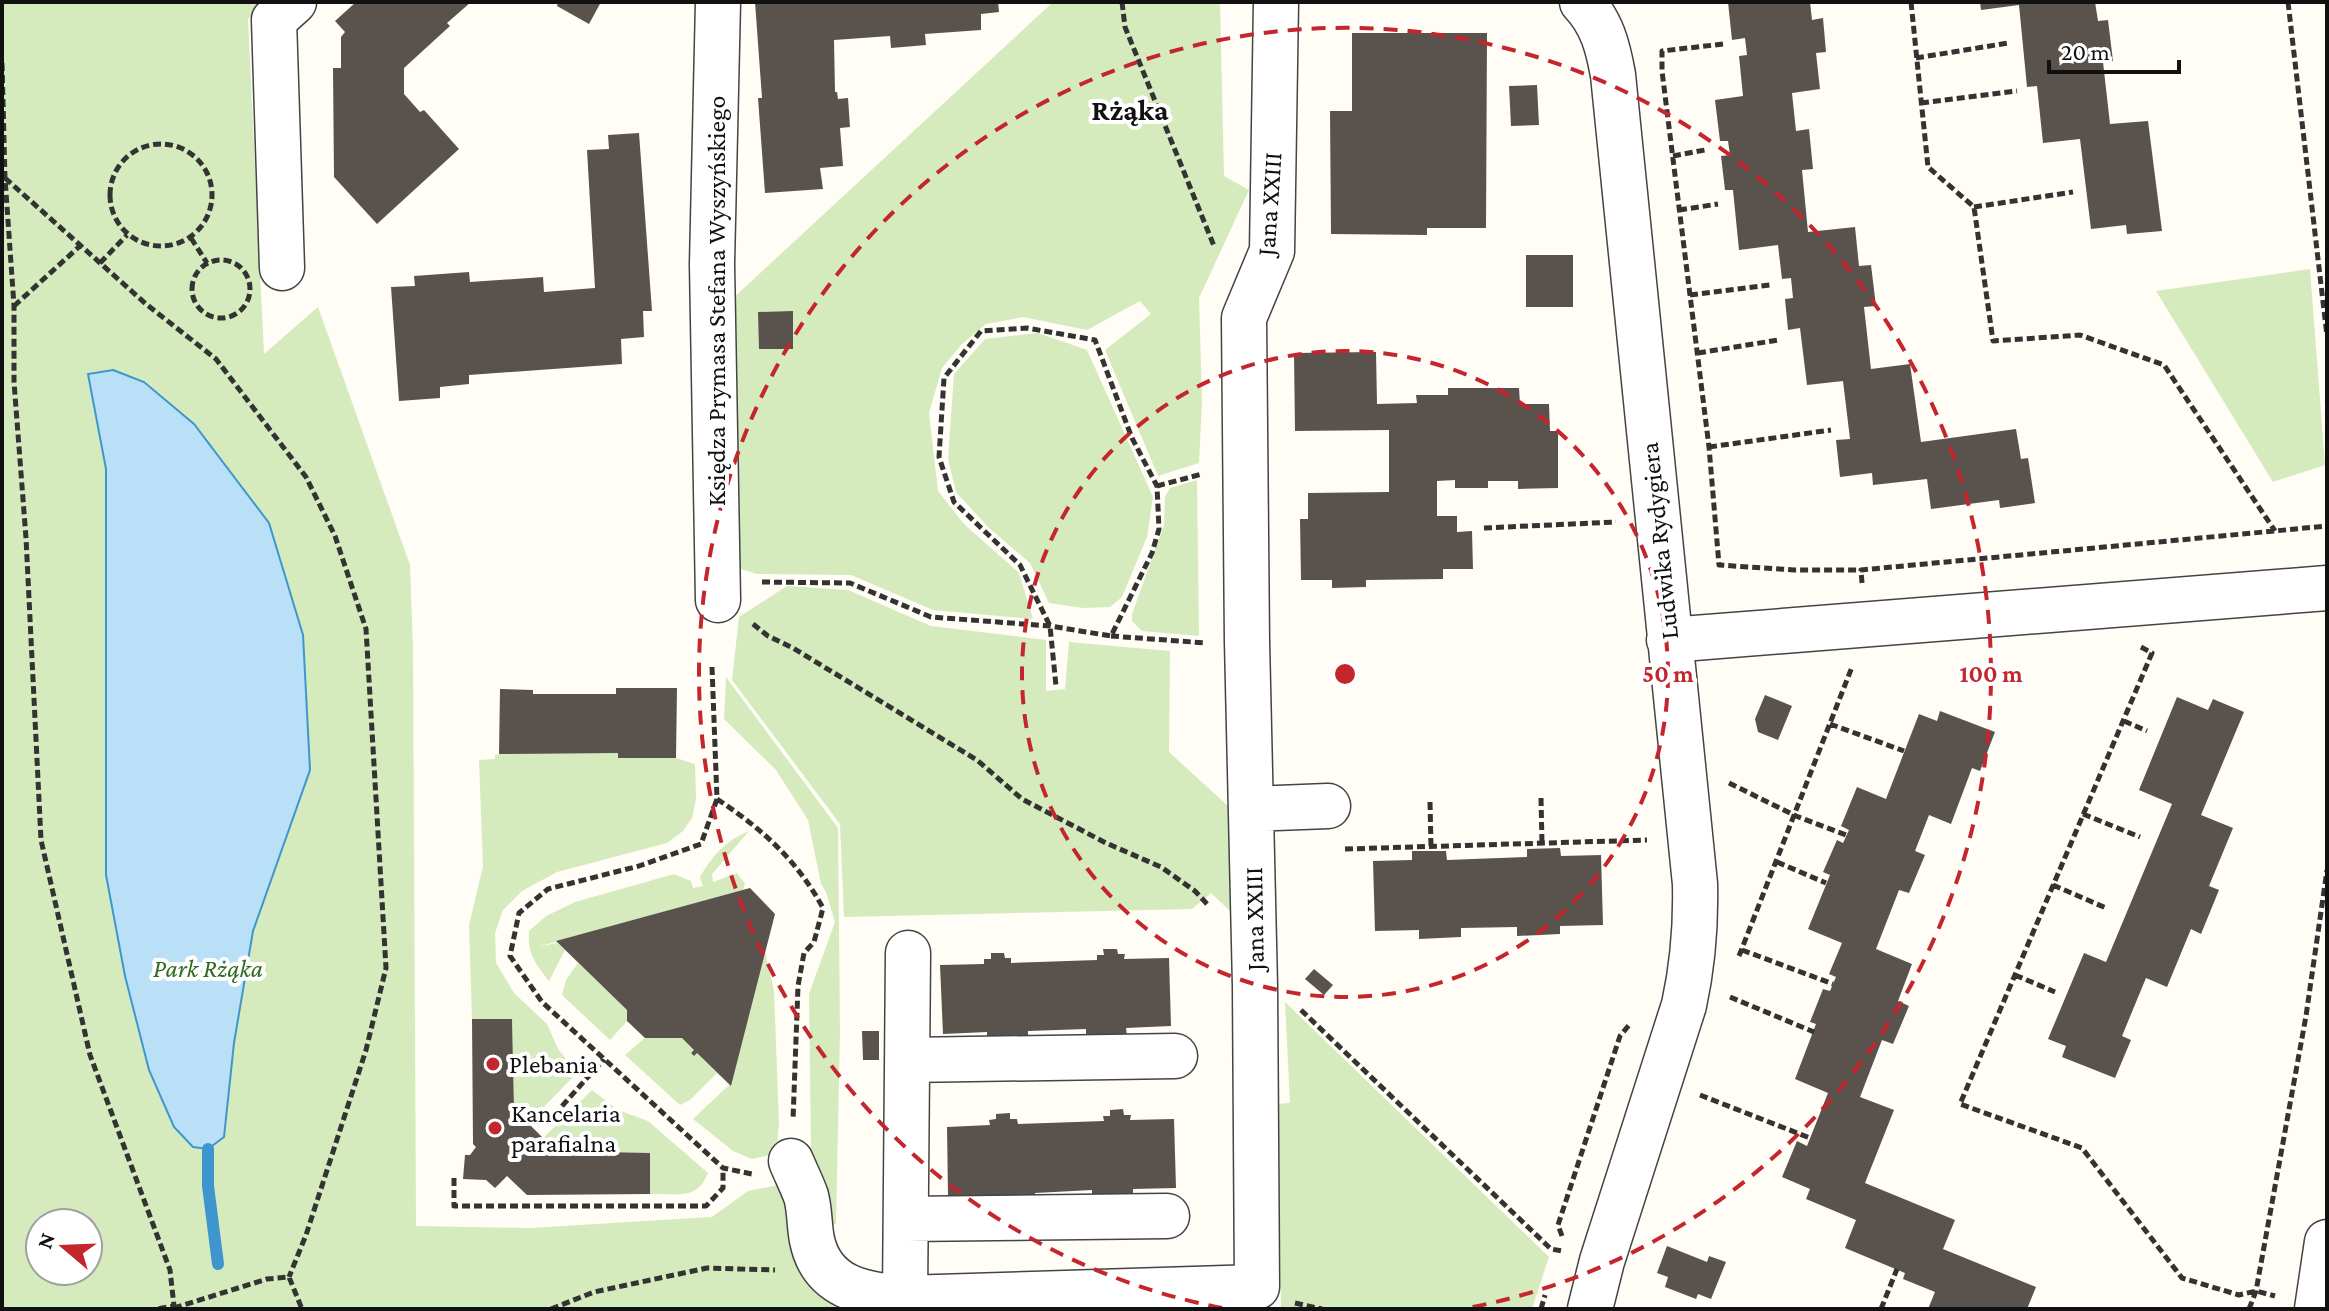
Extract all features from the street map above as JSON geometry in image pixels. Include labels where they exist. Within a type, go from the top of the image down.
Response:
[{"type":"street","points":[[282,268],[274,20],[294,2]]},
{"type":"street","name":"Księdza Prymasa Stefana Wyszyńskiego","points":[[717,593],[712,264],[718,2]]},
{"type":"street","name":"Jana XXIII","points":[[828,1271],[858,1292],[905,1298],[1257,1287],[1244,318],[1272,251],[1276,2]]},
{"type":"street","name":"Ludwika Rydygiera","points":[[1584,3],[1603,33],[1613,75],[1695,884],[1696,930],[1693,967],[1684,1005],[1602,1261],[1590,1309]]},
{"type":"street","points":[[1669,640],[2327,588]]},
{"type":"street","points":[[1252,809],[1328,806]]},
{"type":"street","points":[[905,1298],[908,953]]},
{"type":"street","points":[[908,1060],[1175,1056]]},
{"type":"street","points":[[791,1161],[807,1198],[812,1242],[820,1263],[828,1271]]},
{"type":"street","points":[[906,1219],[1167,1216]]},
{"type":"street","points":[[2317,1309],[2327,1242]]},
{"type":"path","points":[[1122,2],[1125,27],[1214,246]]},
{"type":"path","points":[[1911,2],[1928,167],[1974,207],[1993,341],[2080,335],[2164,365],[2275,531]]},
{"type":"path","points":[[2288,2],[2327,336]]},
{"type":"path","points":[[1916,58],[2008,43]]},
{"type":"path","points":[[1723,44],[1662,51],[1709,447],[1719,565],[1861,570],[2327,526]]},
{"type":"path","points":[[2,63],[5,178],[14,306],[14,382],[26,538],[41,840],[90,1055],[170,1270],[174,1307]]},
{"type":"path","points":[[1921,103],[2017,91]]},
{"type":"path","points":[[168,144],[189,151],[205,168],[212,189],[210,212],[191,238],[164,247],[144,244],[127,234],[115,219],[109,202],[110,184],[117,167],[129,154],[145,146],[168,144]]},
{"type":"path","points":[[1673,156],[1705,150]]},
{"type":"path","points":[[5,178],[146,304],[216,359],[306,477],[335,536],[366,629],[386,968],[366,1050],[306,1235],[289,1277],[302,1309]]},
{"type":"path","points":[[1974,207],[2073,192]]},
{"type":"path","points":[[1679,210],[1718,204]]},
{"type":"path","points":[[100,263],[127,234]]},
{"type":"path","points":[[191,238],[207,263]]},
{"type":"path","points":[[14,306],[81,245]]},
{"type":"path","points":[[224,260],[236,264],[245,272],[250,295],[236,314],[213,317],[197,305],[193,286],[195,276],[207,263],[224,260]]},
{"type":"path","points":[[1690,295],[1770,285]]},
{"type":"path","points":[[1056,686],[1050,626],[1020,565],[954,502],[939,457],[944,378],[981,331],[1027,328],[1095,340],[1132,438],[1157,486],[1159,529],[1152,553],[1111,636]]},
{"type":"path","points":[[1698,353],[1778,340]]},
{"type":"path","points":[[1709,447],[1831,430]]},
{"type":"path","points":[[1484,528],[1617,520],[1619,536]]},
{"type":"path","points":[[1734,945],[1735,960],[1742,950],[1796,816],[1858,653],[1864,624],[1861,570]]},
{"type":"path","points":[[717,593],[785,581],[850,583],[931,617],[1050,626],[1111,636],[1202,643]]},
{"type":"path","points":[[717,593],[768,636],[793,648],[977,760],[1022,799],[1106,843],[1161,867],[1195,891],[1217,914]]},
{"type":"path","points":[[2130,642],[2152,653],[1960,1104],[2082,1148],[2182,1278],[2239,1295],[2256,1291]]},
{"type":"path","points":[[712,667],[717,799],[701,844],[639,866],[548,889],[519,913],[510,956],[542,1002],[723,1168],[768,1177],[791,1161],[798,986],[804,953],[814,942],[823,908],[807,879],[754,823],[717,799]]},
{"type":"path","points":[[2124,721],[2147,731]]},
{"type":"path","points":[[1830,724],[1904,751]]},
{"type":"path","points":[[1720,782],[1730,783],[1796,816],[1846,835]]},
{"type":"path","points":[[1541,798],[1542,843]]},
{"type":"path","points":[[1430,802],[1431,846]]},
{"type":"path","points":[[2083,814],[2140,837]]},
{"type":"path","points":[[1646,825],[1649,855]]},
{"type":"path","points":[[1331,849],[1648,840]]},
{"type":"path","points":[[1777,862],[1826,883]]},
{"type":"path","points":[[2249,1309],[2256,1291],[2306,1016],[2327,870]]},
{"type":"path","points":[[2053,885],[2106,908]]},
{"type":"path","points":[[1742,950],[1833,984]]},
{"type":"path","points":[[2015,975],[2055,992]]},
{"type":"path","points":[[1729,984],[1725,996],[1814,1032]]},
{"type":"path","points":[[1300,1009],[1551,1249],[1602,1261]]},
{"type":"path","points":[[1558,1251],[1562,1237],[1558,1225],[1615,1050],[1620,1036],[1633,1021]]},
{"type":"path","points":[[554,1115],[604,1059]]},
{"type":"path","points":[[1691,1092],[1810,1138]]},
{"type":"path","points":[[454,1178],[454,1206],[706,1206],[723,1188],[723,1168]]},
{"type":"path","points":[[551,1309],[594,1292],[707,1268],[828,1271]]},
{"type":"path","points":[[1881,1309],[1897,1269]]},
{"type":"path","points":[[157,1309],[174,1307],[267,1279],[289,1277]]},
{"type":"path","points":[[1541,1309],[1545,1294]]},
{"type":"green space","name":"Park Rżąka","points":[[2,2],[267,2],[248,19],[264,354],[318,307],[410,565],[416,1226],[530,1228],[712,1217],[748,1191],[783,1184],[811,1149],[809,994],[835,922],[821,884],[808,820],[776,770],[724,719],[726,677],[838,828],[840,1032],[836,1224],[799,1225],[864,1309],[2,1309]]},
{"type":"green space","points":[[1053,2],[1222,2],[1224,176],[1249,190],[1199,298],[1202,402],[1199,463],[1158,476],[1105,350],[1151,314],[1140,301],[1087,330],[1023,317],[986,324],[962,344],[942,368],[929,413],[938,491],[964,524],[1019,573],[1033,619],[933,610],[851,575],[757,574],[729,565],[718,312]]},
{"type":"green space","points":[[2310,269],[2325,465],[2273,482],[2156,291]]},
{"type":"green space","points":[[1038,333],[1087,350],[1153,497],[1147,537],[1122,597],[1110,607],[1083,608],[1049,603],[1030,563],[988,527],[956,492],[948,459],[954,374],[985,339]]},
{"type":"green space","points":[[1197,480],[1199,636],[1142,631],[1132,621],[1132,614],[1164,525],[1165,497],[1170,488]]},
{"type":"green space","points":[[787,586],[848,590],[931,626],[1046,640],[1046,691],[1065,689],[1069,642],[1170,651],[1169,752],[1228,806],[1231,912],[1211,893],[1192,909],[844,917],[840,824],[732,680],[739,617]]},
{"type":"green space","points":[[618,753],[619,758],[676,758],[695,764],[696,799],[692,818],[683,831],[667,843],[557,872],[522,891],[503,910],[495,933],[496,963],[514,993],[547,1024],[558,1049],[577,1073],[528,1123],[514,1109],[512,1020],[472,1019],[469,925],[483,866],[479,760],[495,759],[495,755],[499,754]]},
{"type":"green space","points":[[749,831],[712,874],[713,882],[737,873],[745,884],[743,890],[537,947],[557,943],[565,950],[549,981],[536,964],[529,946],[529,931],[546,916],[575,902],[674,874],[691,881],[693,888],[703,886],[700,877],[715,856],[733,839]]},
{"type":"green space","points":[[765,952],[774,990],[779,1123],[777,1147],[770,1155],[752,1159],[733,1151],[693,1119],[731,1086]]},
{"type":"green space","points":[[578,963],[627,1010],[627,1021],[610,1040],[562,995],[566,980]]},
{"type":"green space","points":[[1285,1002],[1549,1257],[1532,1309],[1281,1309],[1278,1104],[1290,1103]]},
{"type":"green space","points":[[645,1038],[682,1038],[694,1050],[691,1053],[693,1056],[697,1053],[717,1073],[690,1100],[680,1105],[625,1055]]},
{"type":"green space","points":[[592,1090],[618,1110],[648,1121],[708,1173],[698,1188],[685,1194],[650,1194],[650,1153],[556,1151],[543,1138]]},
{"type":"water","points":[[113,370],[144,382],[194,424],[269,523],[303,635],[310,770],[253,931],[234,1043],[224,1137],[208,1149],[193,1147],[174,1127],[149,1070],[125,976],[106,875],[106,469],[88,374]]},
{"type":"building","points":[[356,2],[471,2],[404,68],[404,94],[420,112],[424,110],[459,149],[377,224],[334,177],[333,68],[341,68],[341,37],[345,32],[335,21]]},
{"type":"building","points":[[558,2],[601,2],[589,24],[557,6]]},
{"type":"building","points":[[755,2],[998,2],[999,12],[981,14],[981,30],[925,34],[926,45],[891,48],[890,36],[834,40],[835,92],[838,99],[848,98],[850,127],[840,128],[843,166],[820,168],[823,189],[765,193]]},
{"type":"building","points":[[1728,2],[1810,2],[1812,20],[1823,18],[1826,52],[1816,53],[1820,89],[1792,93],[1796,131],[1809,129],[1813,169],[1802,170],[1808,232],[1855,227],[1859,266],[1871,265],[1876,306],[1864,307],[1871,369],[1910,364],[1921,442],[2016,429],[2021,459],[2028,458],[2035,503],[2000,508],[1999,500],[1931,509],[1927,479],[1873,485],[1872,473],[1840,477],[1836,440],[1850,439],[1843,381],[1807,385],[1800,328],[1788,330],[1785,299],[1793,298],[1791,278],[1782,279],[1778,245],[1739,250],[1733,190],[1725,190],[1721,156],[1730,155],[1728,141],[1720,141],[1715,100],[1743,96],[1739,56],[1747,55],[1745,38],[1732,40]]},
{"type":"building","points":[[1980,2],[2095,2],[2098,21],[2108,20],[2113,61],[2103,62],[2110,124],[2148,121],[2162,231],[2127,234],[2126,225],[2091,229],[2080,139],[2043,143],[2037,86],[2027,87],[2019,5],[1981,10]]},
{"type":"building","points":[[1352,33],[1487,33],[1486,228],[1427,228],[1427,235],[1331,234],[1330,111],[1352,111]]},
{"type":"building","points":[[1537,85],[1539,125],[1511,126],[1509,86]]},
{"type":"building","points":[[639,133],[652,311],[643,311],[644,337],[621,339],[622,364],[469,375],[469,384],[440,387],[440,398],[399,401],[391,287],[415,286],[414,276],[469,272],[470,282],[543,277],[544,292],[595,288],[587,150],[609,149],[608,135]]},
{"type":"building","points":[[1526,255],[1573,255],[1573,307],[1526,307]]},
{"type":"building","points":[[793,311],[793,349],[759,349],[758,312]]},
{"type":"building","points":[[1376,352],[1377,404],[1417,403],[1416,395],[1448,395],[1448,388],[1519,388],[1520,404],[1549,404],[1550,431],[1558,431],[1558,488],[1518,489],[1518,481],[1488,481],[1488,488],[1455,488],[1455,480],[1437,481],[1437,516],[1457,516],[1457,532],[1472,531],[1473,569],[1443,569],[1443,579],[1366,580],[1366,587],[1332,588],[1332,580],[1301,580],[1300,519],[1308,519],[1308,493],[1389,492],[1389,430],[1295,431],[1294,353]]},
{"type":"building","points":[[616,688],[677,688],[676,758],[618,758],[618,753],[499,754],[500,689],[533,690],[533,694],[616,694]]},
{"type":"building","points":[[1765,695],[1792,706],[1778,740],[1758,732],[1755,719]]},
{"type":"building","points":[[2177,697],[2208,710],[2213,699],[2244,712],[2201,815],[2233,828],[2209,886],[2219,890],[2201,934],[2191,929],[2167,987],[2146,978],[2122,1036],[2131,1040],[2115,1078],[2062,1057],[2066,1046],[2048,1039],[2084,953],[2106,962],[2172,804],[2139,790]]},
{"type":"building","points":[[1940,711],[1995,732],[1980,771],[1972,768],[1951,824],[1929,815],[1915,851],[1925,855],[1909,893],[1899,890],[1876,949],[1912,964],[1898,1001],[1909,1006],[1893,1044],[1882,1040],[1860,1097],[1894,1110],[1865,1183],[1955,1220],[1943,1249],[2036,1287],[2027,1309],[1928,1309],[1935,1292],[1903,1279],[1905,1273],[1845,1248],[1856,1220],[1806,1199],[1810,1189],[1782,1177],[1797,1141],[1807,1146],[1828,1093],[1795,1079],[1816,1024],[1810,1022],[1823,989],[1830,991],[1836,977],[1829,974],[1842,943],[1808,929],[1830,875],[1823,872],[1837,840],[1843,843],[1849,830],[1841,826],[1857,787],[1886,799],[1919,714],[1937,721]]},
{"type":"building","points":[[1560,848],[1561,856],[1601,855],[1603,925],[1560,926],[1560,934],[1517,936],[1517,927],[1461,928],[1461,937],[1419,939],[1419,930],[1375,931],[1373,861],[1412,860],[1412,851],[1446,851],[1447,860],[1527,857],[1527,849]]},
{"type":"building","points":[[750,888],[775,914],[731,1086],[697,1053],[694,1056],[691,1053],[694,1050],[682,1038],[645,1038],[627,1021],[627,1010],[556,941]]},
{"type":"building","points":[[1103,949],[1117,949],[1118,954],[1125,954],[1124,959],[1169,958],[1171,1026],[1126,1028],[1127,1036],[1086,1037],[1086,1029],[1028,1031],[1028,1039],[987,1041],[987,1032],[943,1034],[940,965],[984,964],[984,959],[991,959],[991,953],[1004,953],[1005,958],[1011,958],[1011,963],[1097,960],[1097,955],[1104,955]]},
{"type":"building","points":[[1314,969],[1333,985],[1324,995],[1305,979]]},
{"type":"building","name":"Plebania","points":[[472,1019],[512,1019],[514,1109],[556,1151],[650,1153],[650,1194],[527,1195],[507,1176],[495,1188],[486,1180],[463,1179],[465,1155],[470,1155],[476,1147],[473,1144]]},
{"type":"building","points":[[862,1031],[879,1031],[879,1060],[863,1060]]},
{"type":"building","points":[[1123,1109],[1124,1115],[1131,1115],[1130,1120],[1174,1119],[1176,1188],[1133,1189],[1133,1197],[1092,1198],[1092,1190],[1035,1193],[1034,1201],[993,1203],[992,1195],[948,1196],[947,1127],[990,1125],[989,1120],[996,1119],[996,1114],[1010,1113],[1010,1119],[1017,1119],[1018,1124],[1104,1121],[1103,1116],[1110,1116],[1110,1110]]},
{"type":"building","points":[[1667,1246],[1707,1262],[1709,1256],[1726,1262],[1711,1299],[1698,1294],[1696,1299],[1665,1287],[1668,1277],[1657,1273]]},
{"type":"waterway","points":[[208,1149],[208,1186],[218,1264]]},
{"type":"place","name":"Plebania","points":[[493,1064]]},
{"type":"place","name":"Kancelaria parafialna","points":[[495,1128]]},
{"type":"district","name":"Rżąka","points":[[1130,110]]}]
